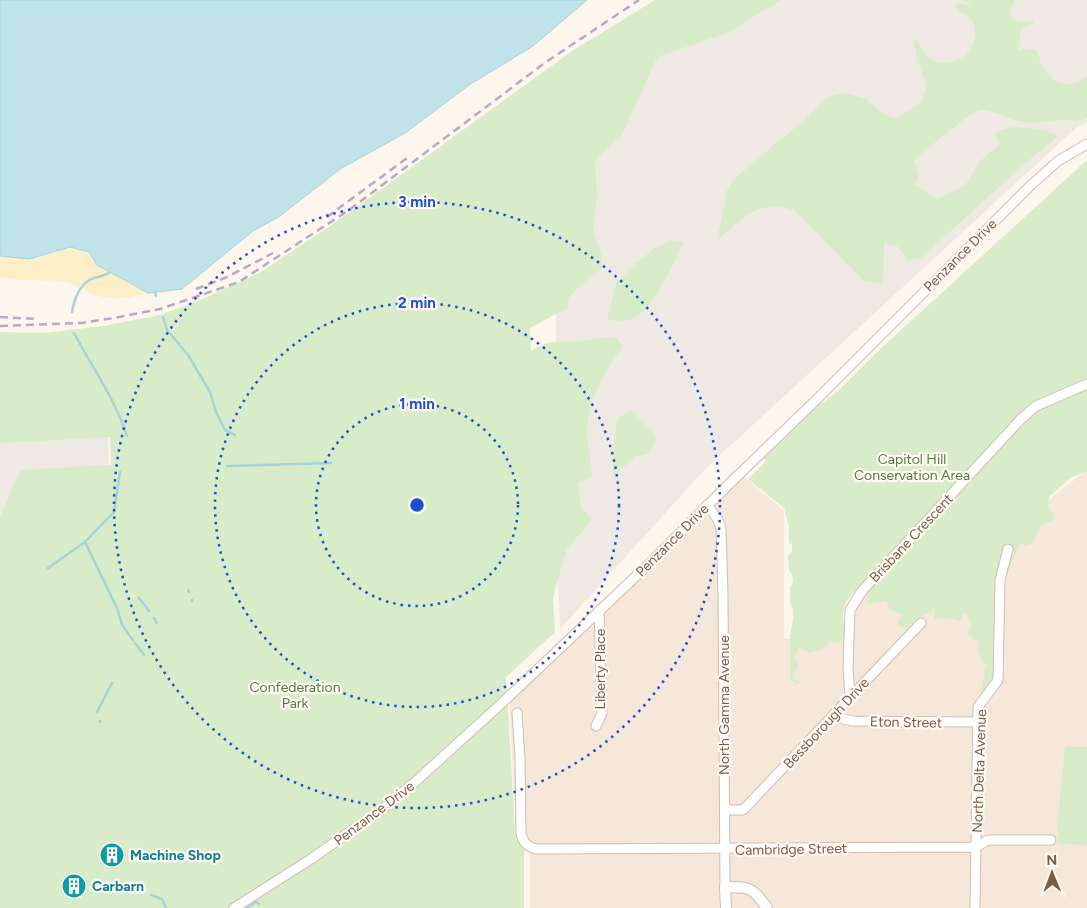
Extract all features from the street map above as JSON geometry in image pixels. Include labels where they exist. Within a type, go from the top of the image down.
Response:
[{"type":"street","name":"Penzance Drive","points":[[234,908],[311,859],[381,810],[414,782],[502,703],[651,562],[1031,185],[1058,162],[1087,144]]},
{"type":"street","name":"Brisbane Crescent","points":[[850,697],[848,668],[850,610],[859,595],[1020,420],[1036,406],[1087,384]]},
{"type":"street","name":"North Gamma Avenue","points":[[707,505],[717,518],[721,528],[726,908]]},
{"type":"street","name":"North Delta Avenue","points":[[975,908],[978,707],[998,680],[1000,580],[1008,549]]},
{"type":"street","name":"Liberty Place","points":[[596,726],[602,713],[600,610]]},
{"type":"street","name":"Bessborough Drive","points":[[726,810],[743,810],[921,623]]},
{"type":"street","name":"Cambridge Street","points":[[517,712],[520,750],[522,841],[528,846],[544,850],[976,847],[988,840],[1051,840]]},
{"type":"street","name":"Eton Street","points":[[836,713],[844,719],[853,721],[978,722]]},
{"type":"street","points":[[726,887],[748,888],[752,890],[767,908]]},
{"type":"shaded area","points":[[686,0],[1087,0],[1087,122],[1076,128],[707,467],[560,629],[556,551],[556,102]]},
{"type":"shaded area","points":[[0,420],[108,430],[109,470],[0,529]]},
{"type":"shaded area","points":[[735,469],[784,511],[784,639],[847,639],[846,608],[875,572],[920,616],[987,568],[1051,498],[1087,470],[1087,908],[530,908],[530,854],[516,832],[509,697]]},
{"type":"green space","name":"Confederation Park","points":[[655,0],[781,0],[727,33],[660,56],[655,62],[622,135],[595,161],[597,197],[593,230],[602,257],[602,268],[570,295],[567,308],[530,328],[531,351],[550,342],[607,338],[617,338],[623,347],[602,378],[589,412],[587,438],[593,476],[578,482],[581,507],[592,519],[566,551],[553,598],[555,632],[506,677],[515,832],[524,851],[524,908],[0,908],[0,518],[20,470],[111,465],[110,437],[0,443],[0,332],[43,333],[103,326],[160,315],[205,298],[261,272],[333,224],[572,51]]},
{"type":"green space","points":[[961,0],[1015,0],[1009,12],[1013,19],[1026,22],[1034,21],[1034,23],[1023,27],[1017,51],[1032,49],[1038,52],[1040,61],[1049,76],[1062,84],[1078,82],[1087,76],[1087,117],[1083,120],[1027,123],[981,110],[958,124],[937,141],[914,161],[919,174],[915,184],[937,200],[966,184],[980,161],[1000,144],[995,134],[1002,130],[1025,127],[1057,134],[1057,137],[1021,167],[921,258],[908,261],[897,246],[884,243],[883,284],[864,281],[795,211],[783,207],[761,209],[751,213],[716,242],[726,192],[733,180],[824,101],[834,95],[846,93],[866,99],[885,115],[897,118],[921,103],[927,85],[918,63],[913,39],[915,38],[928,57],[940,62],[957,60],[964,56],[974,42],[975,34],[972,21],[955,6],[957,3],[971,6]]},
{"type":"green space","name":"Capitol Hill Conservation Area","points":[[1087,160],[1087,471],[1070,478],[1049,497],[1048,508],[1054,514],[1052,521],[1041,525],[1033,542],[1027,546],[1022,544],[1018,548],[1010,566],[995,587],[997,597],[993,609],[996,664],[996,677],[994,681],[985,693],[982,680],[985,677],[984,669],[988,665],[985,665],[978,651],[979,641],[973,639],[968,633],[971,626],[967,614],[963,614],[960,621],[945,618],[936,619],[934,618],[935,609],[906,628],[899,626],[898,619],[903,615],[892,610],[886,601],[869,604],[867,602],[868,597],[866,594],[882,577],[877,572],[858,588],[846,603],[843,614],[845,636],[838,644],[831,641],[820,650],[808,653],[804,649],[799,648],[795,656],[798,666],[793,675],[801,683],[796,684],[790,679],[790,634],[793,610],[790,602],[790,587],[793,582],[789,570],[788,556],[792,551],[792,544],[789,543],[789,527],[784,508],[748,479],[766,461],[765,455],[775,446],[788,429],[838,391],[877,352]]},
{"type":"green space","points":[[674,240],[683,242],[669,272],[649,305],[634,318],[620,321],[607,320],[616,283],[655,248]]},
{"type":"green space","points":[[631,410],[657,436],[652,449],[646,455],[636,456],[613,477],[615,432],[618,418]]},
{"type":"green space","points":[[1065,747],[1087,747],[1087,845],[1058,844],[1058,820]]},
{"type":"sand","points":[[70,247],[89,252],[97,265],[148,293],[121,298],[107,298],[94,295],[74,284],[66,282],[0,277],[0,256],[29,259]]},
{"type":"water","points":[[0,0],[587,0],[533,46],[469,85],[405,133],[340,169],[280,216],[253,231],[182,289],[148,293],[97,265],[89,252],[70,247],[29,259],[0,256]]},
{"type":"waterway","points":[[72,312],[77,295],[82,287],[90,279],[110,272]]},
{"type":"waterway","points":[[155,292],[156,296]]},
{"type":"waterway","points":[[163,317],[167,330],[188,355],[210,392],[216,412],[225,430],[235,435]]},
{"type":"waterway","points":[[74,333],[110,396],[127,436]]},
{"type":"waterway","points":[[227,466],[331,463]]},
{"type":"waterway","points":[[120,472],[114,512],[85,542],[117,608],[122,625],[133,640]]},
{"type":"waterway","points":[[48,568],[85,542]]},
{"type":"waterway","points":[[139,598],[149,611]]},
{"type":"waterway","points":[[154,618],[157,623]]},
{"type":"waterway","points":[[135,643],[144,655]]},
{"type":"waterway","points":[[97,712],[112,683]]},
{"type":"waterway","points":[[151,895],[162,899],[166,908]]},
{"type":"waterway","points":[[247,908],[256,902],[259,904]]},
{"type":"railway","points":[[0,326],[81,323],[114,318],[160,309],[239,282],[349,210],[546,62],[639,0]]},
{"type":"railway","points":[[327,217],[411,155]]},
{"type":"railway","points":[[196,289],[227,277],[273,253]]},
{"type":"railway","points":[[0,317],[37,319]]},
{"type":"place","name":"Machine Shop","points":[[112,855]]},
{"type":"place","name":"Carbarn","points":[[74,886]]}]
